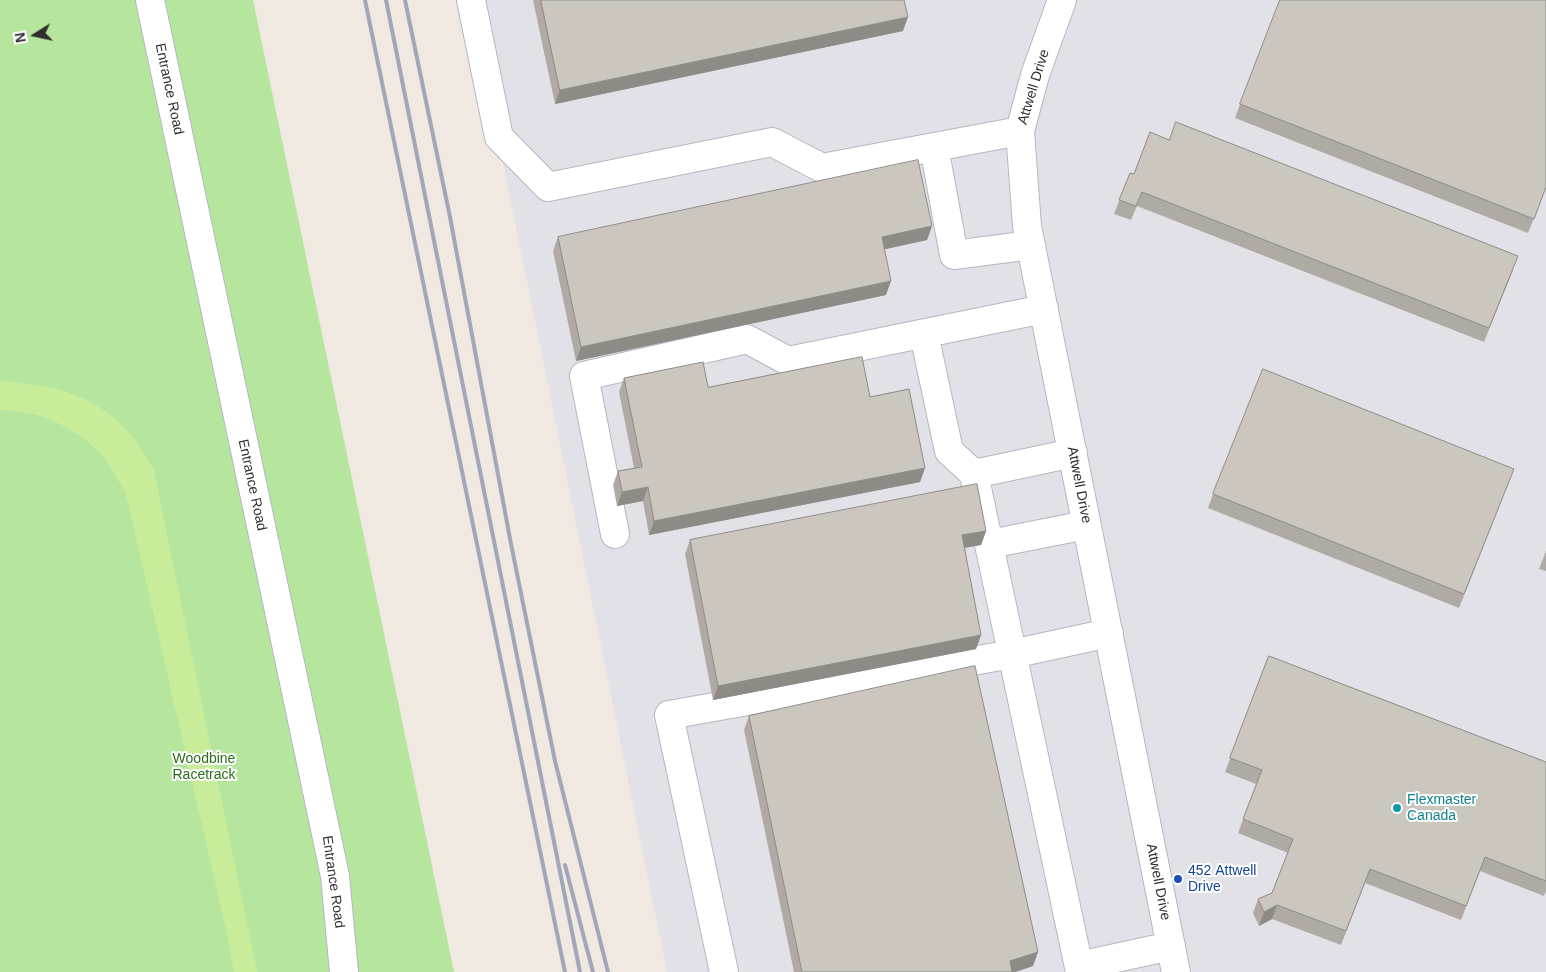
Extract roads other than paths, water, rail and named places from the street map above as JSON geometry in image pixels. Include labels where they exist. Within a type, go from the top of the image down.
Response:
[{"type":"street","name":"Entrance Road","points":[[150,0],[335,876],[344,972]]},
{"type":"street","points":[[472,0],[500,137],[548,187],[772,142],[822,168],[1020,131]]},
{"type":"street","name":"Attwell Drive","points":[[1056,5],[1020,131],[1027,226],[1173,959]]},
{"type":"street","points":[[934,147],[954,255],[1031,245]]},
{"type":"street","points":[[615,534],[584,376],[747,339],[788,361],[1044,310]]},
{"type":"street","points":[[924,334],[949,451],[974,474],[1080,969],[1173,959]]},
{"type":"street","points":[[974,474],[1073,453]]},
{"type":"street","points":[[990,544],[1086,525]]},
{"type":"street","points":[[724,972],[669,715],[1012,654],[1109,633]]},
{"type":"railway","points":[[365,0],[565,972]]},
{"type":"railway","points":[[386,0],[580,972]]},
{"type":"railway","points":[[405,0],[450,217],[511,544],[555,761],[608,972]]},
{"type":"railway","points":[[565,865],[593,972]]},
{"type":"place","name":"Flexmaster Canada","points":[[1397,808]]},
{"type":"place","name":"452 Attwell Drive","points":[[1178,879]]},
{"type":"park label","name":"Woodbine Racetrack","points":[[204,768]]}]
